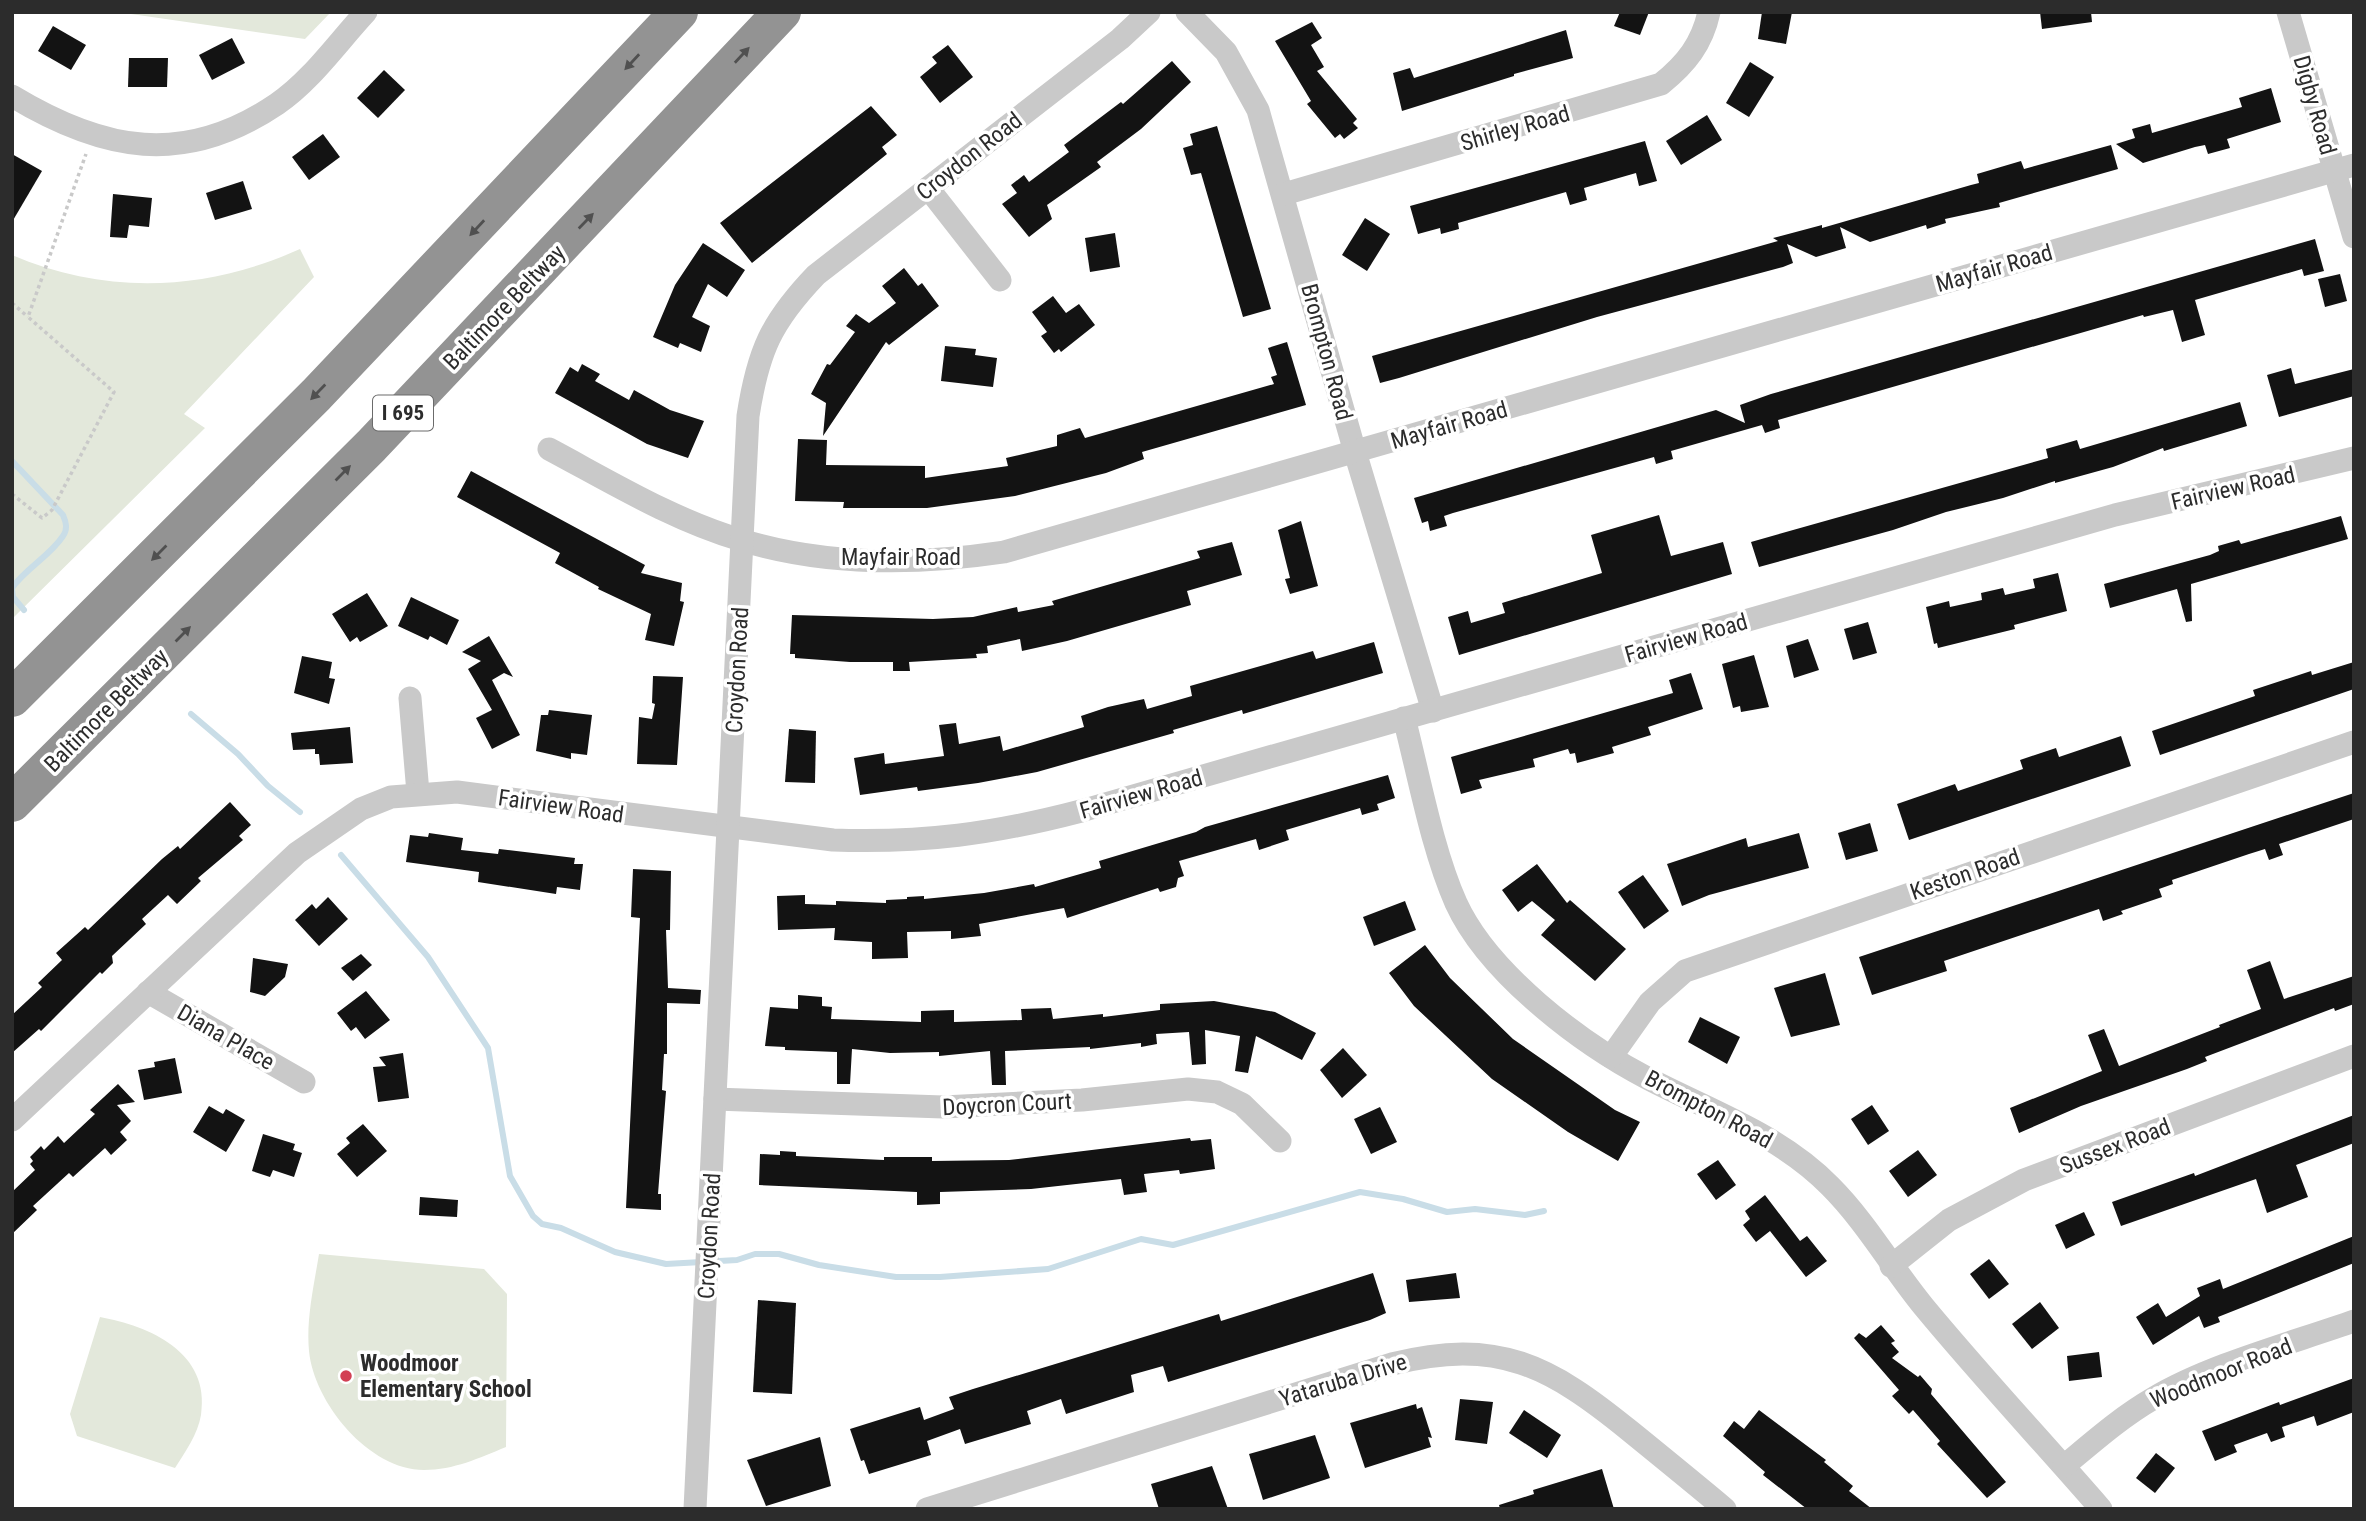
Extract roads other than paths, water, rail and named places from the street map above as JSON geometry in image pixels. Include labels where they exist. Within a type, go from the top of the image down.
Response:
[{"type":"highway","points":[[12,698],[316,395],[679,12]]},
{"type":"highway","name":"Baltimore Beltway","points":[[12,803],[381,436],[782,12]]},
{"type":"street","points":[[12,96],[50,118],[111,142],[169,144],[217,135],[278,103],[366,12]]},
{"type":"street","name":"Croydon Road","points":[[695,1509],[748,416],[755,370],[770,334],[789,303],[816,275],[1120,39],[1149,12]]},
{"type":"street","name":"Brompton Road","points":[[1187,12],[1226,52],[1244,80],[1258,110],[1355,452],[1433,711]]},
{"type":"street","name":"Shirley Road","points":[[1284,194],[1661,84],[1694,52],[1704,32],[1709,12]]},
{"type":"street","name":"Digby Road","points":[[2288,12],[2344,168],[2354,237]]},
{"type":"street","name":"Mayfair Road","points":[[549,450],[665,511],[743,541],[829,556],[879,561],[949,559],[1004,552],[2344,168]]},
{"type":"street","points":[[928,188],[1000,281]]},
{"type":"street","name":"Fairview Road","points":[[12,1119],[297,853],[333,825],[361,809],[391,797],[457,792],[833,840],[890,842],[980,835],[1081,811],[2115,515],[2354,458]]},
{"type":"street","points":[[410,698],[418,793]]},
{"type":"street","name":"Brompton Road","points":[[1404,718],[1446,875],[1472,932],[1527,992],[1611,1057],[1645,1077],[1734,1118],[1799,1160],[1829,1185],[1891,1266],[2101,1509]]},
{"type":"street","name":"Keston Road","points":[[1611,1057],[1650,1002],[1685,971],[2354,742]]},
{"type":"street","name":"Diana Place","points":[[148,992],[304,1082]]},
{"type":"street","name":"Sussex Road","points":[[1891,1266],[1949,1220],[2024,1180],[2354,1056]]},
{"type":"street","name":"Doycron Court","points":[[715,1099],[943,1107],[1082,1100],[1188,1089],[1217,1091],[1242,1104],[1280,1141]]},
{"type":"street","name":"Woodmoor Road","points":[[2064,1466],[2126,1415],[2156,1396],[2190,1380],[2354,1321]]},
{"type":"street","name":"Yataruba Drive","points":[[927,1509],[1392,1364],[1453,1353],[1509,1359],[1551,1374],[1585,1394],[1726,1509]]},
{"type":"waterway","points":[[12,461],[63,515],[66,526],[58,543],[12,588]]},
{"type":"waterway","points":[[12,589],[13,597],[24,610]]},
{"type":"waterway","points":[[191,714],[300,812]]},
{"type":"waterway","points":[[341,855],[428,957],[488,1048],[510,1176],[533,1216],[542,1224],[561,1228],[615,1252],[666,1264],[737,1260],[755,1254],[779,1254],[819,1265],[896,1277],[940,1277],[1048,1269],[1141,1239],[1173,1245],[1360,1192],[1403,1199],[1447,1212],[1475,1209],[1525,1215],[1544,1211]]},
{"type":"place","name":"Woodmoor Elementary School","points":[[346,1376]]}]
